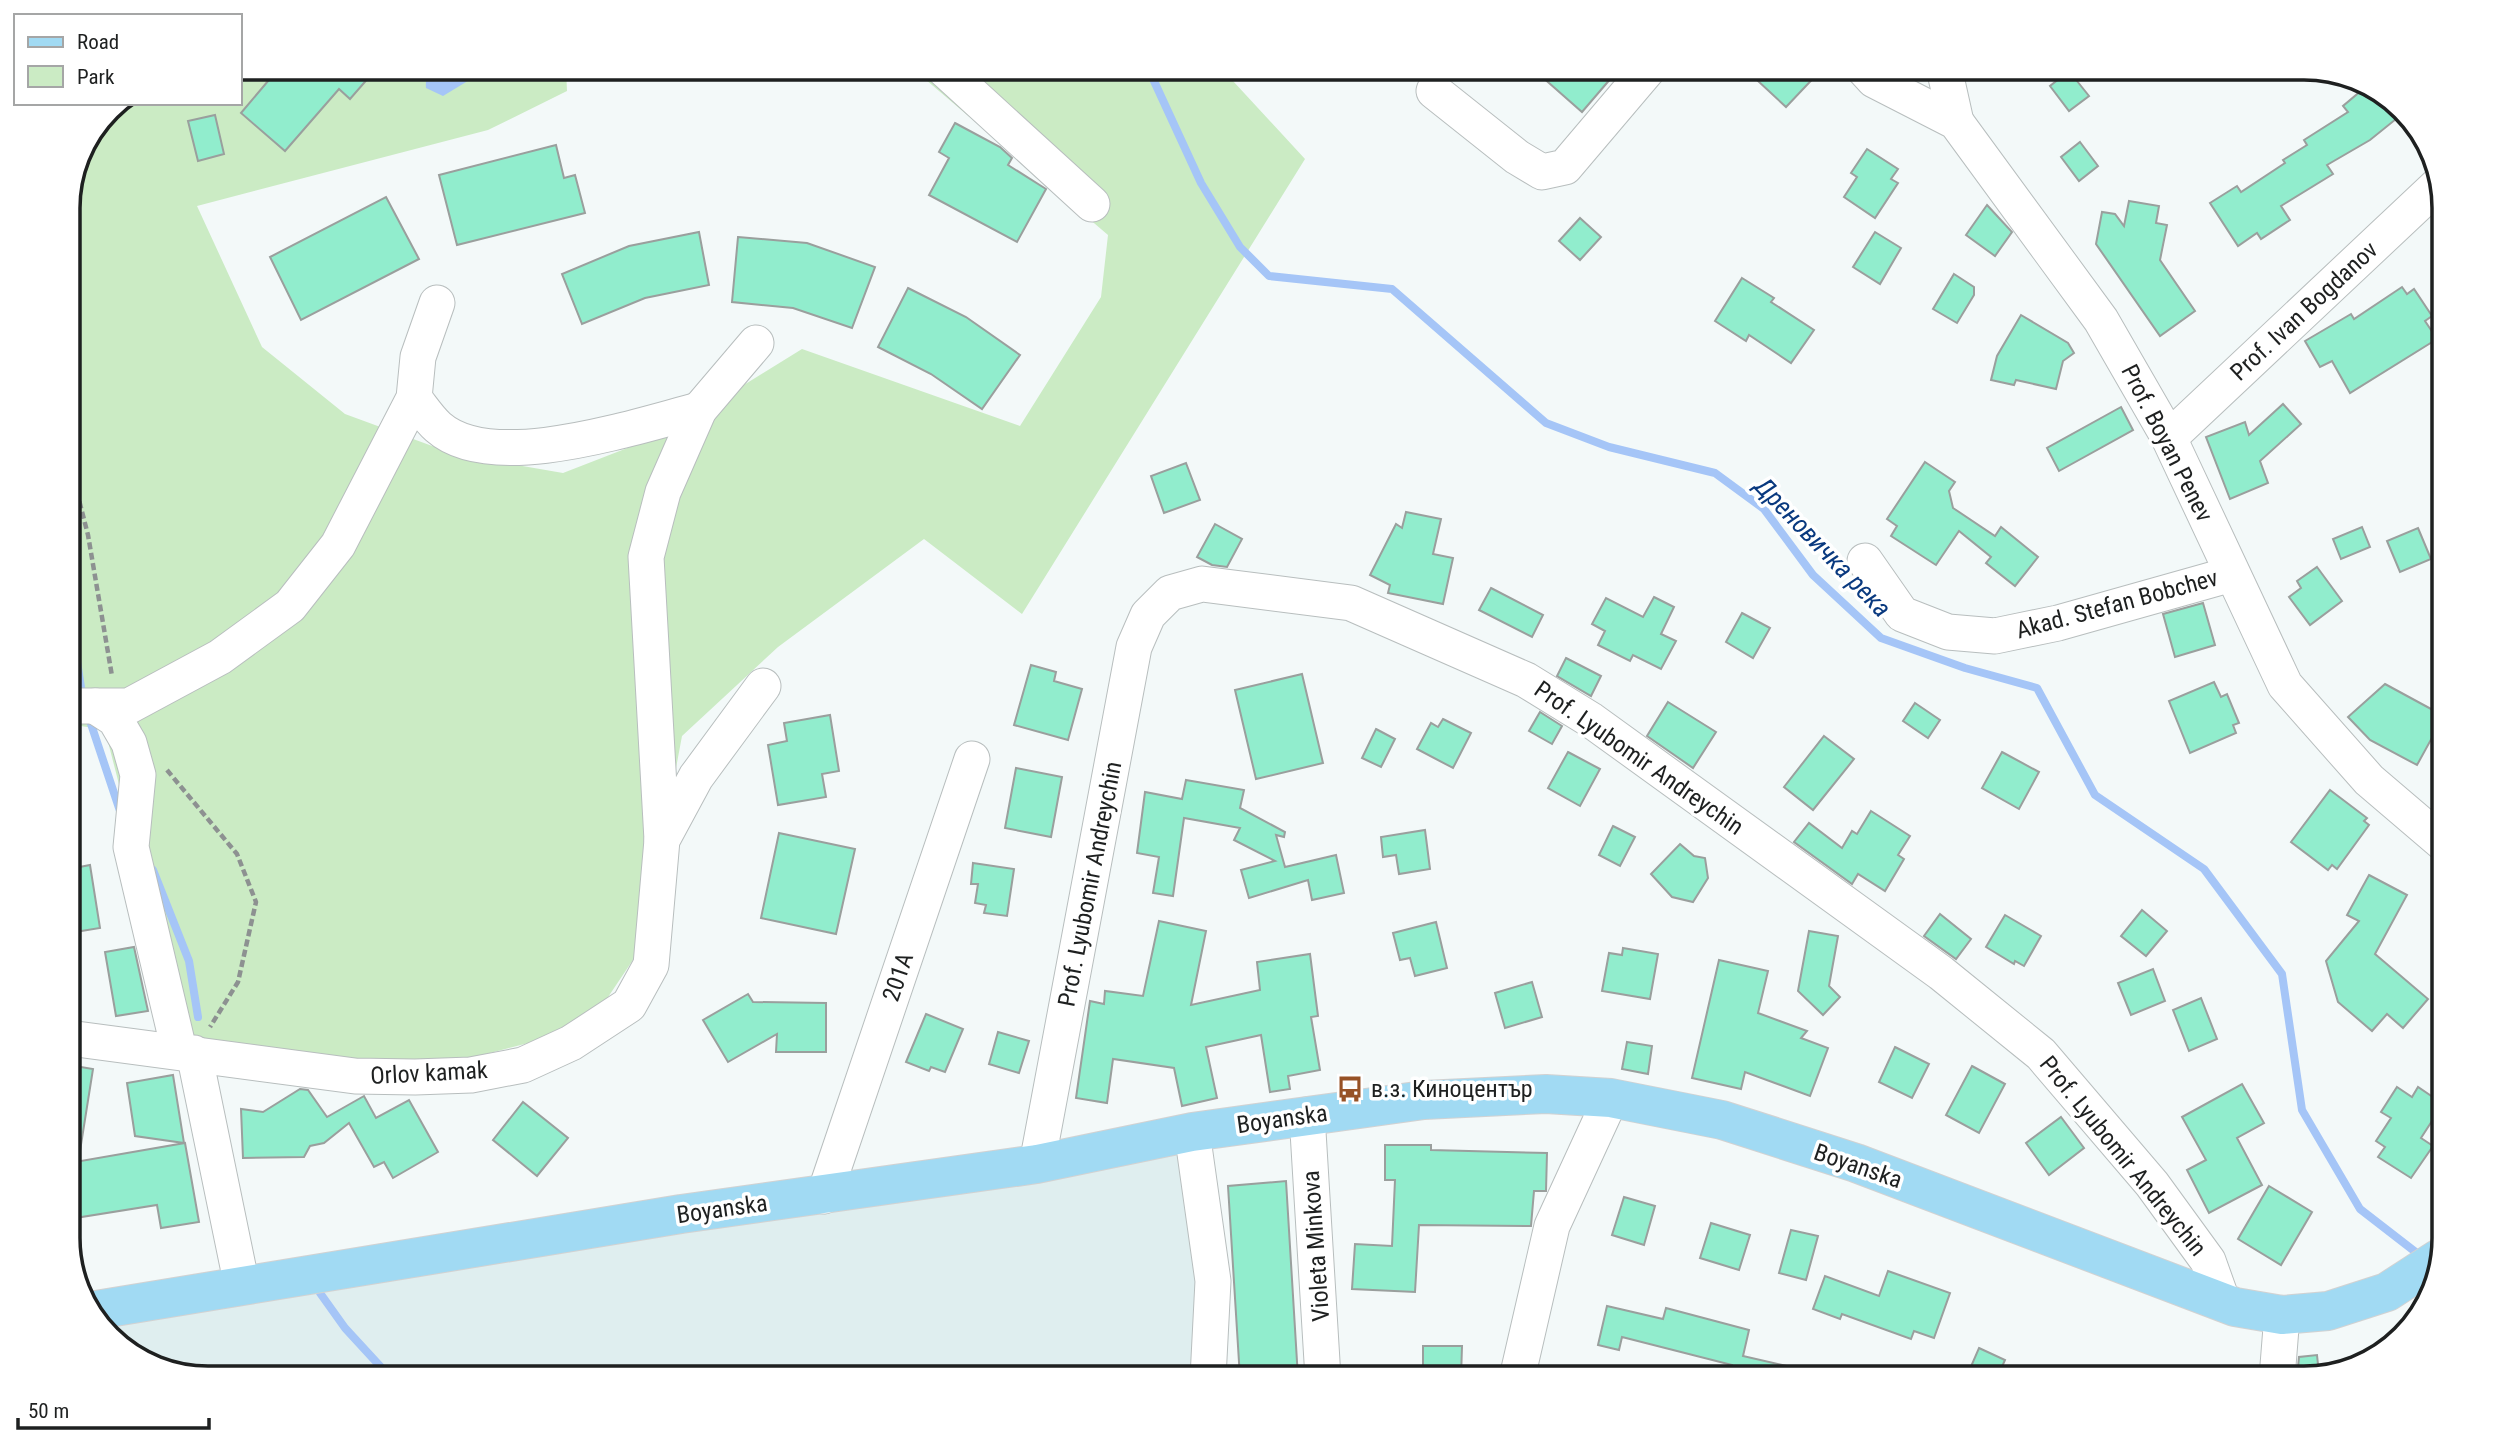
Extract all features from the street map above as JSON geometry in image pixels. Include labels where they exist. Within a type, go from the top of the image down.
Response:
[{"type":"main road","name":"Boyanska","points":[[103,1309],[681,1214],[1037,1164],[1192,1132],[1424,1100],[1546,1094],[1611,1098],[1722,1120],[1856,1163],[2223,1303],[2282,1315],[2328,1311],[2387,1292],[2428,1266]]},
{"type":"street","points":[[956,80],[1092,204]]},
{"type":"street","points":[[1434,91],[1517,157],[1542,172],[1565,167],[1639,80]]},
{"type":"street","name":"Prof. Boyan Penev","points":[[1874,80],[1956,122],[2101,320],[2169,439],[2285,685],[2369,780],[2432,833]]},
{"type":"street","points":[[1947,80],[1956,122]]},
{"type":"street","name":"Prof. Ivan Bogdanov","points":[[2169,439],[2430,192]]},
{"type":"street","points":[[98,706],[220,657],[290,606],[338,545],[414,398],[418,357],[437,303]]},
{"type":"street","points":[[662,840],[646,557],[663,492],[699,410],[756,343]]},
{"type":"street","points":[[414,398],[439,429],[484,448],[565,444],[699,410]]},
{"type":"street","name":"Akad. Stefan Bobchev","points":[[1864,561],[1902,614],[1948,632],[1995,636],[2058,624],[2232,574]]},
{"type":"street","name":"Prof. Lyubomir Andreychin","points":[[1037,1164],[1134,647],[1148,615],[1170,593],[1202,584],[1351,603],[1526,680],[1591,720],[1941,973],[2041,1054],[2160,1195],[2208,1261],[2223,1303]]},
{"type":"street","name":"Orlov kamak","points":[[81,1039],[186,1051],[355,1076],[471,1074],[523,1065],[571,1043],[629,1005],[651,965],[662,840],[696,778],[763,686]]},
{"type":"street","points":[[98,706],[115,719],[129,743],[138,775],[131,847],[186,1051],[242,1286]]},
{"type":"street","name":"201А","points":[[824,1196],[972,759]]},
{"type":"street","points":[[1520,1366],[1552,1226],[1611,1098]]},
{"type":"street","name":"Violeta Minkova","points":[[1307,1115],[1323,1366]]},
{"type":"street","points":[[1192,1132],[1213,1281],[1209,1366]]},
{"type":"street","points":[[2278,1366],[2282,1315]]},
{"type":"path","points":[[81,508],[112,677],[98,706]]},
{"type":"path","points":[[159,760],[237,854],[256,902],[238,982],[186,1051]]},
{"type":"shaded area","points":[[1192,1132],[1206,1366],[209,1366],[160,1356],[131,1339],[105,1313]]},
{"type":"green space","points":[[242,80],[567,80],[567,91],[488,130],[197,206],[262,347],[345,414],[454,454],[563,473],[666,433],[802,349],[1020,426],[1101,297],[1108,235],[926,80],[1232,80],[1305,159],[1022,614],[924,539],[778,647],[682,736],[643,945],[600,1009],[540,1040],[459,1061],[344,1063],[184,1037],[105,730],[81,726],[81,201],[85,176],[94,152],[112,124],[134,105],[242,105]]},
{"type":"water","points":[[469,80],[443,96],[426,88],[426,81]]},
{"type":"building","points":[[269,80],[367,80],[350,99],[339,89],[285,151],[241,113]]},
{"type":"building","points":[[1546,80],[1609,80],[1582,112]]},
{"type":"building","points":[[1757,80],[1812,80],[1786,107]]},
{"type":"building","points":[[2058,80],[2076,80],[2089,96],[2069,111],[2050,86]]},
{"type":"building","points":[[2358,93],[2395,120],[2370,140],[2327,165],[2333,174],[2281,206],[2290,220],[2261,239],[2257,233],[2238,246],[2210,203],[2237,186],[2241,192],[2285,163],[2283,160],[2307,145],[2304,140],[2348,112],[2343,106]]},
{"type":"building","points":[[215,115],[224,154],[198,161],[188,121]]},
{"type":"building","points":[[955,123],[1000,147],[1012,158],[1008,165],[1046,189],[1017,242],[929,195],[949,158],[939,152]]},
{"type":"building","points":[[2080,142],[2098,166],[2079,181],[2061,157]]},
{"type":"building","points":[[556,145],[564,178],[575,175],[585,213],[457,245],[439,175]]},
{"type":"building","points":[[1867,149],[1898,169],[1891,179],[1898,183],[1875,218],[1844,197],[1857,177],[1851,173]]},
{"type":"building","points":[[386,197],[419,259],[301,320],[270,257]]},
{"type":"building","points":[[2129,201],[2159,206],[2156,223],[2167,225],[2160,260],[2195,311],[2160,336],[2096,244],[2102,212],[2115,214],[2124,226]]},
{"type":"building","points":[[1987,205],[2012,232],[1995,256],[1966,235]]},
{"type":"building","points":[[1580,218],[1601,237],[1580,260],[1559,241]]},
{"type":"building","points":[[699,232],[709,285],[645,298],[582,324],[562,274],[629,246]]},
{"type":"building","points":[[1875,232],[1901,248],[1880,284],[1853,267]]},
{"type":"building","points":[[738,237],[807,243],[875,267],[852,328],[793,308],[732,302]]},
{"type":"building","points":[[1954,274],[1974,287],[1974,295],[1957,323],[1933,309]]},
{"type":"building","points":[[1742,278],[1774,298],[1771,302],[1814,330],[1791,363],[1749,335],[1746,341],[1715,321]]},
{"type":"building","points":[[2402,287],[2407,294],[2414,289],[2431,315],[2425,321],[2431,330],[2431,343],[2350,393],[2332,361],[2320,367],[2305,341],[2351,314],[2354,319]]},
{"type":"building","points":[[908,288],[966,317],[1020,355],[982,409],[931,374],[878,347]]},
{"type":"building","points":[[2021,315],[2068,343],[2074,353],[2063,361],[2056,389],[2016,380],[2014,385],[1991,380],[1997,356]]},
{"type":"building","points":[[2283,404],[2301,424],[2260,461],[2268,483],[2230,499],[2206,437],[2245,422],[2249,435]]},
{"type":"building","points":[[2121,407],[2133,430],[2059,471],[2047,448]]},
{"type":"building","points":[[1925,462],[1955,482],[1949,491],[1953,508],[1995,536],[2001,527],[2038,557],[2015,586],[1986,563],[1991,557],[1959,531],[1936,565],[1891,536],[1897,526],[1887,519]]},
{"type":"building","points":[[1186,463],[1200,500],[1164,513],[1151,476]]},
{"type":"building","points":[[1406,512],[1441,519],[1433,554],[1453,558],[1443,604],[1388,593],[1390,585],[1370,575],[1396,524],[1402,528]]},
{"type":"building","points":[[1215,524],[1242,539],[1227,567],[1212,565],[1197,557]]},
{"type":"building","points":[[2362,527],[2370,547],[2341,559],[2333,539]]},
{"type":"building","points":[[2418,528],[2431,559],[2400,572],[2387,541]]},
{"type":"building","points":[[2317,567],[2342,601],[2310,625],[2289,597],[2301,588],[2297,581]]},
{"type":"building","points":[[1491,588],[1543,615],[1532,637],[1479,610]]},
{"type":"building","points":[[1654,597],[1674,607],[1661,634],[1676,641],[1661,669],[1633,655],[1630,661],[1598,645],[1605,631],[1592,624],[1606,598],[1643,617]]},
{"type":"building","points":[[2203,603],[2215,645],[2175,657],[2163,614]]},
{"type":"building","points":[[1742,613],[1770,628],[1753,658],[1726,642]]},
{"type":"building","points":[[1566,658],[1601,676],[1591,696],[1557,676]]},
{"type":"building","points":[[1031,665],[1056,672],[1054,681],[1082,689],[1068,740],[1014,725]]},
{"type":"building","points":[[1302,674],[1323,763],[1256,779],[1235,690]]},
{"type":"building","points":[[2214,682],[2221,697],[2227,694],[2239,723],[2233,725],[2236,733],[2190,753],[2169,701]]},
{"type":"building","points":[[2385,684],[2431,709],[2432,739],[2417,765],[2370,740],[2348,717]]},
{"type":"building","points":[[1668,702],[1716,732],[1693,768],[1647,736]]},
{"type":"building","points":[[1915,703],[1940,720],[1928,738],[1903,721]]},
{"type":"building","points":[[1540,712],[1562,726],[1552,744],[1529,731]]},
{"type":"building","points":[[830,715],[839,771],[822,774],[826,797],[778,805],[768,745],[787,741],[784,723]]},
{"type":"building","points":[[1443,719],[1471,733],[1453,768],[1417,749],[1431,723],[1438,727]]},
{"type":"building","points":[[1376,729],[1395,739],[1381,767],[1362,758]]},
{"type":"building","points":[[1824,736],[1854,759],[1813,810],[1784,787]]},
{"type":"building","points":[[1568,752],[1600,769],[1580,806],[1548,788]]},
{"type":"building","points":[[2002,752],[2039,772],[2019,809],[1982,788]]},
{"type":"building","points":[[1016,768],[1062,777],[1051,837],[1005,828]]},
{"type":"building","points":[[1186,780],[1244,790],[1240,808],[1285,832],[1284,837],[1276,835],[1285,867],[1336,855],[1344,893],[1312,900],[1308,880],[1249,898],[1241,870],[1275,861],[1234,840],[1240,828],[1184,818],[1173,896],[1153,893],[1159,857],[1137,853],[1145,792],[1182,799]]},
{"type":"building","points":[[2330,790],[2367,818],[2364,821],[2369,825],[2337,869],[2332,865],[2328,870],[2291,842]]},
{"type":"building","points":[[1871,811],[1910,836],[1898,855],[1904,859],[1885,891],[1858,874],[1852,884],[1794,842],[1809,823],[1842,848],[1852,831],[1857,834]]},
{"type":"building","points":[[1613,826],[1635,837],[1620,866],[1599,855]]},
{"type":"building","points":[[1425,830],[1430,869],[1399,874],[1396,855],[1383,857],[1381,837]]},
{"type":"building","points":[[779,833],[855,849],[836,934],[761,918]]},
{"type":"building","points":[[1680,844],[1694,856],[1705,858],[1708,878],[1693,902],[1672,897],[1651,874]]},
{"type":"building","points":[[973,863],[1014,869],[1007,916],[984,913],[986,905],[975,903],[978,884],[971,884]]},
{"type":"building","points":[[90,865],[100,928],[81,931],[81,867]]},
{"type":"building","points":[[2369,875],[2407,895],[2375,954],[2428,999],[2403,1028],[2387,1014],[2372,1031],[2338,1002],[2326,961],[2359,921],[2347,915]]},
{"type":"building","points":[[2142,910],[2167,931],[2146,956],[2121,936]]},
{"type":"building","points":[[1940,914],[1971,939],[1956,959],[1924,936]]},
{"type":"building","points":[[2005,915],[2041,936],[2024,966],[2015,961],[2014,964],[1986,947]]},
{"type":"building","points":[[1159,921],[1206,931],[1191,1005],[1260,990],[1257,962],[1310,954],[1318,1016],[1311,1017],[1320,1070],[1288,1076],[1290,1089],[1270,1092],[1261,1035],[1206,1047],[1217,1098],[1182,1106],[1174,1068],[1113,1059],[1107,1103],[1076,1098],[1090,1001],[1104,1004],[1105,991],[1143,996]]},
{"type":"building","points":[[1436,922],[1447,968],[1415,976],[1410,958],[1400,960],[1393,933]]},
{"type":"building","points":[[1809,931],[1838,936],[1829,986],[1840,997],[1823,1015],[1798,991]]},
{"type":"building","points":[[134,947],[148,1011],[116,1016],[105,952]]},
{"type":"building","points":[[1623,948],[1658,954],[1650,999],[1602,991],[1609,953],[1622,955]]},
{"type":"building","points":[[1719,960],[1768,971],[1758,1013],[1807,1031],[1801,1038],[1828,1048],[1810,1096],[1745,1072],[1741,1089],[1692,1078]]},
{"type":"building","points":[[2153,969],[2165,1001],[2131,1015],[2118,983]]},
{"type":"building","points":[[1532,982],[1542,1017],[1505,1028],[1495,993]]},
{"type":"building","points":[[748,994],[753,1002],[826,1003],[826,1052],[776,1052],[777,1034],[728,1062],[703,1020]]},
{"type":"building","points":[[2201,998],[2217,1039],[2189,1051],[2173,1010]]},
{"type":"building","points":[[926,1014],[963,1029],[945,1072],[931,1067],[929,1071],[906,1062]]},
{"type":"building","points":[[998,1032],[1029,1041],[1019,1073],[989,1064]]},
{"type":"building","points":[[1627,1042],[1652,1046],[1648,1074],[1622,1069]]},
{"type":"building","points":[[1895,1047],[1929,1064],[1912,1098],[1879,1082]]},
{"type":"building","points":[[1972,1066],[2005,1084],[1979,1133],[1946,1115]]},
{"type":"building","points":[[81,1067],[93,1069],[81,1145]]},
{"type":"building","points":[[173,1075],[184,1143],[135,1136],[127,1083]]},
{"type":"building","points":[[2242,1084],[2264,1123],[2237,1138],[2262,1185],[2209,1213],[2187,1170],[2206,1160],[2182,1117]]},
{"type":"building","points":[[2397,1087],[2412,1097],[2418,1087],[2432,1096],[2432,1121],[2421,1138],[2432,1148],[2411,1178],[2378,1157],[2385,1147],[2376,1141],[2391,1118],[2381,1112]]},
{"type":"building","points":[[300,1089],[308,1090],[327,1117],[364,1096],[376,1118],[409,1100],[438,1152],[393,1178],[384,1162],[374,1167],[349,1123],[324,1143],[310,1146],[304,1157],[243,1158],[241,1109],[263,1112]]},
{"type":"building","points":[[523,1102],[568,1138],[537,1176],[493,1140]]},
{"type":"building","points":[[2061,1117],[2084,1148],[2049,1175],[2026,1143]]},
{"type":"building","points":[[185,1143],[199,1222],[161,1228],[157,1205],[81,1217],[81,1161]]},
{"type":"building","points":[[1385,1145],[1431,1145],[1431,1150],[1547,1153],[1546,1191],[1534,1191],[1531,1226],[1419,1225],[1415,1292],[1352,1289],[1355,1244],[1392,1246],[1395,1180],[1385,1180]]},
{"type":"building","points":[[1286,1181],[1297,1366],[1239,1366],[1228,1186]]},
{"type":"building","points":[[2269,1186],[2312,1212],[2281,1265],[2238,1239]]},
{"type":"building","points":[[1624,1197],[1655,1206],[1644,1245],[1612,1235]]},
{"type":"building","points":[[1711,1223],[1750,1235],[1739,1270],[1700,1258]]},
{"type":"building","points":[[1791,1230],[1818,1236],[1806,1280],[1779,1273]]},
{"type":"building","points":[[1888,1271],[1950,1293],[1934,1338],[1914,1331],[1911,1339],[1842,1314],[1840,1319],[1813,1309],[1825,1276],[1879,1296]]},
{"type":"building","points":[[1607,1306],[1663,1319],[1666,1308],[1749,1330],[1743,1356],[1787,1366],[1732,1366],[1622,1337],[1619,1350],[1598,1345]]},
{"type":"building","points":[[1423,1346],[1462,1346],[1461,1366],[1423,1366]]},
{"type":"building","points":[[1979,1348],[2005,1360],[2002,1366],[1971,1366]]},
{"type":"building","points":[[2317,1355],[2318,1364],[2298,1366],[2299,1357]]},
{"type":"waterway","name":"Дреновичка река","points":[[1154,80],[1201,183],[1240,247],[1269,276],[1392,289],[1546,423],[1609,447],[1715,473],[1764,509],[1813,575],[1881,638],[1965,668],[2037,688],[2095,795],[2204,869],[2282,974],[2302,1110],[2360,1209],[2422,1257]]},
{"type":"waterway","points":[[89,718],[122,817]]},
{"type":"waterway","points":[[153,870],[189,961],[198,1017]]},
{"type":"waterway","points":[[320,1293],[345,1328],[380,1366]]},
{"type":"place","name":"в.з. Киноцентър","points":[[1350,1089]]}]
